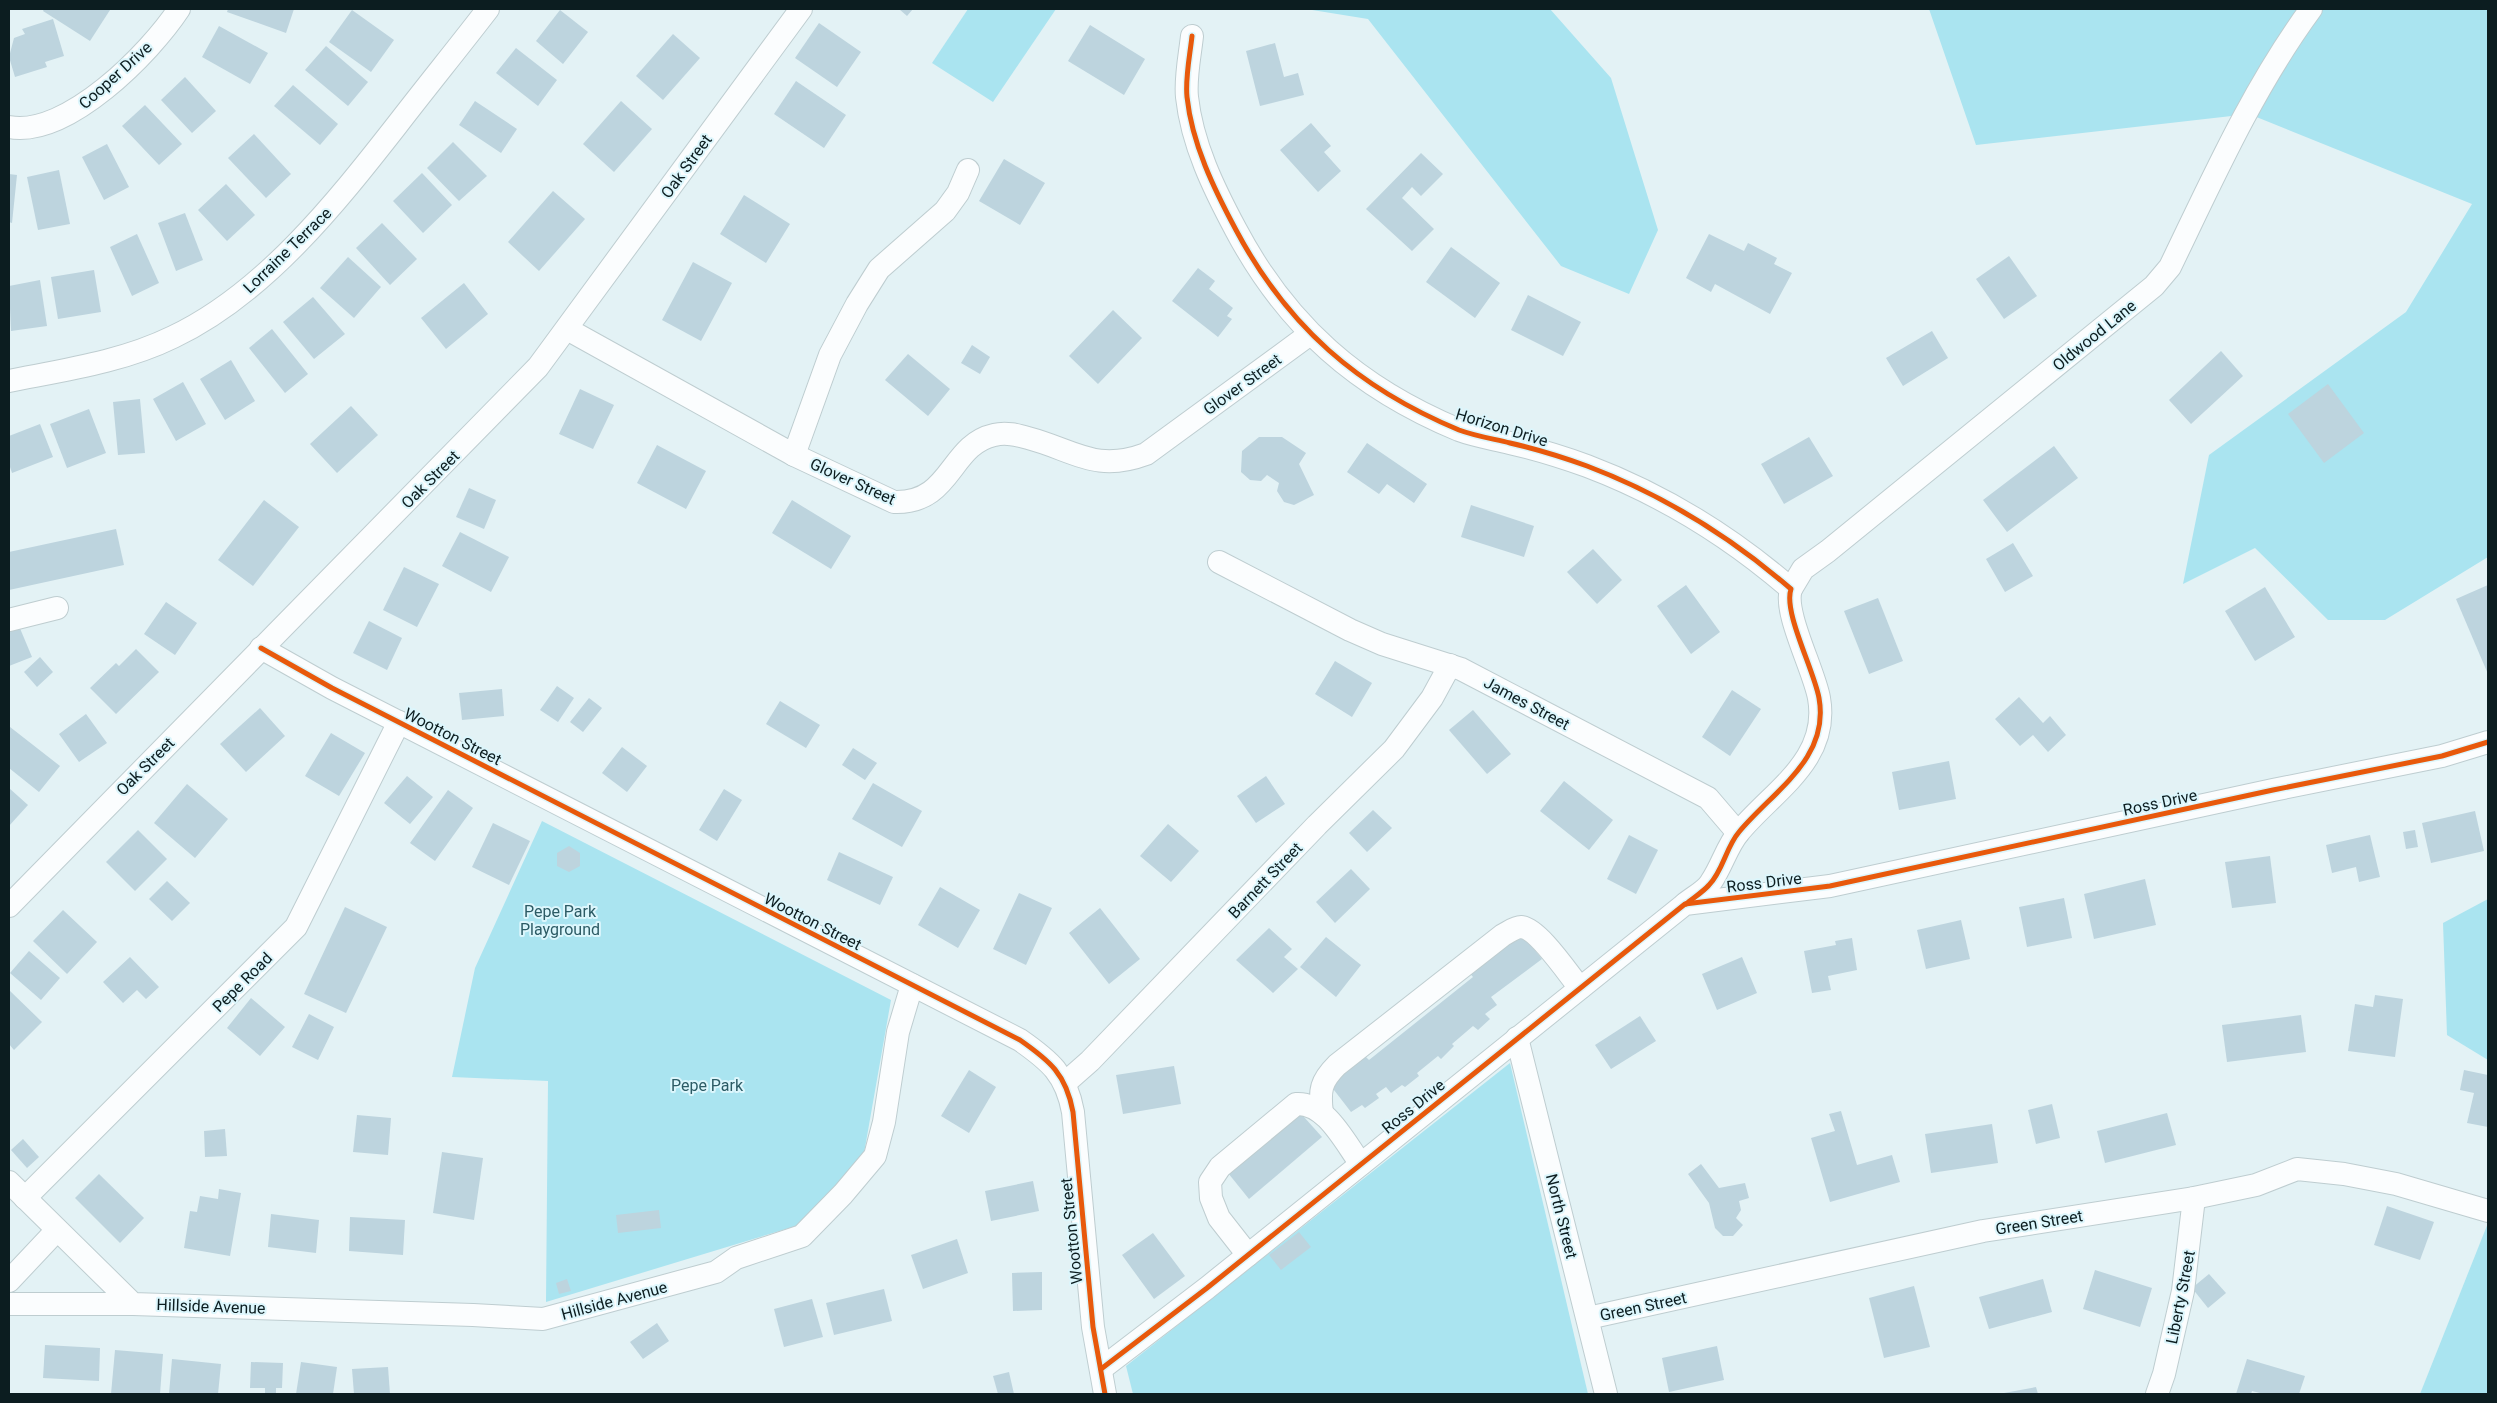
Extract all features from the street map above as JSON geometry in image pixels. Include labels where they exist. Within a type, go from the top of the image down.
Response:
[{"type":"street","name":"Cooper Drive","points":[[9,127],[45,124],[74,112],[87,103],[160,35],[179,9]]},
{"type":"street","name":"Lorraine Terrace","points":[[9,381],[130,355],[182,333],[214,314],[252,287],[330,208],[488,9]]},
{"type":"street","name":"Oak Street","points":[[9,906],[538,367],[801,9]]},
{"type":"street","name":"Oldwood Lane","points":[[1791,589],[1803,569],[1828,551],[2154,286],[2170,267],[2241,121],[2288,40],[2311,9]]},
{"type":"street","name":"Horizon Drive","points":[[1192,36],[1187,97],[1201,156],[1219,199],[1248,254],[1284,305],[1310,334],[1339,361],[1377,388],[1460,430],[1532,448],[1587,466],[1654,494],[1727,540],[1791,589]]},
{"type":"street","points":[[794,455],[830,355],[857,304],[879,269],[945,211],[958,193],[968,170]]},
{"type":"street","name":"Glover Street","points":[[567,328],[794,455],[894,502],[910,502],[924,498],[937,488],[968,450],[980,440],[994,434],[1010,434],[1044,442],[1092,460],[1116,462],[1131,460],[1146,454],[1310,334]]},
{"type":"street","name":"James Street","points":[[1219,562],[1350,630],[1382,644],[1461,669],[1708,798],[1738,832]]},
{"type":"street","points":[[1685,904],[1710,884],[1738,832],[1782,790],[1816,745],[1820,714],[1819,699],[1811,668],[1794,620],[1789,596],[1791,589]]},
{"type":"street","points":[[9,620],[57,608]]},
{"type":"street","name":"Wootton Street","points":[[261,648],[399,722],[1020,1040],[1045,1058],[1065,1083],[1073,1112],[1093,1327],[1105,1394]]},
{"type":"street","name":"Barnett Street","points":[[1065,1083],[1090,1061],[1317,825],[1394,749],[1432,698],[1450,665]]},
{"type":"street","name":"Pepe Road","points":[[25,1198],[296,927],[399,722]]},
{"type":"street","name":"Ross Drive","points":[[1100,1369],[1248,1255],[1685,904],[1830,886],[2273,790],[2442,756],[2488,742]]},
{"type":"street","points":[[1322,1113],[1320,1095],[1323,1079],[1337,1065],[1511,931],[1519,927],[1528,929],[1534,934],[1580,988]]},
{"type":"street","name":"Hillside Avenue","points":[[9,1304],[133,1304],[543,1319],[716,1272],[736,1258],[802,1236],[844,1194],[875,1156],[884,1122],[898,1032],[912,985]]},
{"type":"street","name":"North Street","points":[[1517,1038],[1606,1394]]},
{"type":"street","points":[[1248,1255],[1219,1218],[1211,1198],[1210,1182],[1220,1167],[1296,1104],[1305,1104],[1322,1113],[1361,1164]]},
{"type":"street","name":"Green Street","points":[[1588,1318],[1983,1231],[2194,1198],[2256,1185],[2297,1169],[2344,1174],[2396,1184],[2488,1211]]},
{"type":"street","name":"Hillside Avenue","points":[[9,1182],[133,1304]]},
{"type":"street","name":"Liberty Street","points":[[2157,1394],[2164,1374],[2183,1291],[2194,1198]]},
{"type":"street","points":[[9,1281],[57,1230]]},
{"type":"green space","points":[[968,9],[1056,9],[993,102],[932,63]]},
{"type":"green space","points":[[1306,9],[1550,9],[1611,78],[1658,230],[1629,294],[1561,266],[1368,19]]},
{"type":"green space","points":[[1929,9],[2488,9],[2488,557],[2385,620],[2328,620],[2255,548],[2183,584],[2209,455],[2406,312],[2472,204],[2249,114],[1976,145]]},
{"type":"green space","name":"Pepe Park","points":[[542,821],[891,1000],[863,1159],[796,1226],[546,1302],[548,1081],[452,1077],[475,968]]},
{"type":"green space","points":[[2488,899],[2488,1060],[2447,1035],[2443,923]]},
{"type":"green space","points":[[1510,1063],[1588,1394],[1133,1394],[1126,1366]]},
{"type":"green space","points":[[2488,1223],[2488,1394],[2420,1394]]},
{"type":"building","points":[[44,9],[110,10],[90,41],[43,11]]},
{"type":"building","points":[[228,9],[294,9],[286,33],[227,12]]},
{"type":"building","points":[[899,9],[913,9],[907,16]]},
{"type":"building","points":[[352,10],[394,40],[371,72],[329,42]]},
{"type":"building","points":[[560,10],[588,32],[563,64],[536,41]]},
{"type":"building","points":[[53,19],[64,56],[45,62],[47,67],[15,77],[9,57],[14,38],[25,34],[22,29]]},
{"type":"building","points":[[819,23],[861,52],[837,87],[795,58]]},
{"type":"building","points":[[1090,25],[1145,59],[1124,95],[1068,61]]},
{"type":"building","points":[[219,26],[268,53],[250,84],[202,57]]},
{"type":"building","points":[[673,34],[700,58],[663,100],[636,76]]},
{"type":"building","points":[[1275,43],[1284,77],[1298,73],[1304,95],[1260,106],[1246,51]]},
{"type":"building","points":[[326,46],[368,82],[348,106],[305,70]]},
{"type":"building","points":[[516,48],[557,80],[538,106],[496,73]]},
{"type":"building","points":[[185,77],[216,111],[192,133],[161,100]]},
{"type":"building","points":[[796,81],[846,115],[824,148],[774,114]]},
{"type":"building","points":[[293,85],[338,124],[320,145],[274,106]]},
{"type":"building","points":[[475,101],[517,129],[501,153],[459,125]]},
{"type":"building","points":[[621,101],[652,129],[614,172],[583,144]]},
{"type":"building","points":[[145,105],[182,144],[159,165],[122,126]]},
{"type":"building","points":[[1311,123],[1331,146],[1324,152],[1341,171],[1318,192],[1280,150]]},
{"type":"building","points":[[254,134],[291,174],[266,198],[228,158]]},
{"type":"building","points":[[453,142],[487,176],[459,201],[427,168]]},
{"type":"building","points":[[107,144],[129,187],[104,200],[82,157]]},
{"type":"building","points":[[1421,153],[1443,174],[1421,196],[1412,187],[1402,198],[1434,229],[1412,251],[1366,209]]},
{"type":"building","points":[[1004,159],[1045,183],[1020,225],[979,201]]},
{"type":"building","points":[[59,170],[70,224],[38,230],[27,177]]},
{"type":"building","points":[[422,173],[452,205],[423,233],[393,201]]},
{"type":"building","points":[[9,174],[17,175],[12,223],[9,222]]},
{"type":"building","points":[[226,184],[255,215],[227,241],[198,210]]},
{"type":"building","points":[[553,191],[585,219],[539,271],[508,242]]},
{"type":"building","points":[[744,195],[790,224],[766,263],[720,234]]},
{"type":"building","points":[[185,213],[203,260],[176,271],[158,223]]},
{"type":"building","points":[[382,223],[417,259],[390,285],[356,248]]},
{"type":"building","points":[[137,234],[159,283],[132,296],[110,247]]},
{"type":"building","points":[[1709,234],[1744,251],[1748,243],[1777,258],[1774,264],[1792,273],[1770,314],[1715,284],[1711,292],[1686,278]]},
{"type":"building","points":[[1451,247],[1500,283],[1475,318],[1426,282]]},
{"type":"building","points":[[2009,256],[2037,296],[2004,319],[1976,279]]},
{"type":"building","points":[[348,257],[381,287],[354,318],[320,288]]},
{"type":"building","points":[[693,262],[732,283],[701,341],[662,320]]},
{"type":"building","points":[[1198,268],[1215,281],[1209,289],[1233,308],[1227,316],[1232,319],[1218,337],[1172,301]]},
{"type":"building","points":[[94,270],[101,312],[58,319],[51,277]]},
{"type":"building","points":[[40,280],[47,326],[11,331],[9,286]]},
{"type":"building","points":[[464,283],[488,314],[446,349],[421,318]]},
{"type":"building","points":[[1528,295],[1581,322],[1563,356],[1511,330]]},
{"type":"building","points":[[313,297],[345,334],[314,359],[283,322]]},
{"type":"building","points":[[1113,310],[1142,338],[1098,384],[1069,356]]},
{"type":"building","points":[[272,329],[308,374],[285,393],[249,348]]},
{"type":"building","points":[[1932,331],[1948,358],[1903,386],[1886,358]]},
{"type":"building","points":[[972,345],[990,357],[980,374],[961,363]]},
{"type":"building","points":[[2221,351],[2243,376],[2191,424],[2169,400]]},
{"type":"building","points":[[908,354],[950,389],[928,416],[885,380]]},
{"type":"building","points":[[231,360],[255,401],[225,420],[200,379]]},
{"type":"building","points":[[183,382],[206,424],[176,441],[153,399]]},
{"type":"building","points":[[2328,384],[2364,433],[2324,463],[2288,414]]},
{"type":"building","points":[[580,389],[614,405],[593,449],[559,434]]},
{"type":"building","points":[[140,399],[145,453],[118,455],[113,402]]},
{"type":"building","points":[[351,406],[378,435],[337,473],[310,444]]},
{"type":"building","points":[[89,409],[106,453],[67,468],[50,424]]},
{"type":"building","points":[[40,424],[53,457],[12,473],[9,464],[9,436]]},
{"type":"building","points":[[1259,437],[1282,437],[1306,453],[1299,464],[1314,495],[1294,505],[1284,502],[1277,491],[1279,483],[1267,475],[1261,481],[1250,480],[1241,472],[1242,451]]},
{"type":"building","points":[[1809,437],[1833,476],[1784,504],[1761,464]]},
{"type":"building","points":[[1367,443],[1427,484],[1414,503],[1387,484],[1379,494],[1347,472]]},
{"type":"building","points":[[657,445],[706,471],[686,509],[637,483]]},
{"type":"building","points":[[2054,446],[2078,478],[2007,532],[1983,500]]},
{"type":"building","points":[[469,488],[496,500],[484,529],[456,517]]},
{"type":"building","points":[[264,500],[299,527],[253,586],[218,560]]},
{"type":"building","points":[[792,500],[851,536],[831,569],[772,533]]},
{"type":"building","points":[[1471,505],[1534,526],[1524,557],[1461,537]]},
{"type":"building","points":[[116,529],[124,565],[9,590],[9,552]]},
{"type":"building","points":[[460,532],[509,557],[491,592],[442,566]]},
{"type":"building","points":[[2013,543],[2033,576],[2005,592],[1986,559]]},
{"type":"building","points":[[1593,549],[1622,580],[1597,604],[1567,572]]},
{"type":"building","points":[[404,567],[439,584],[417,627],[383,610]]},
{"type":"building","points":[[1686,585],[1720,632],[1691,654],[1657,606]]},
{"type":"building","points":[[2488,585],[2488,674],[2456,599]]},
{"type":"building","points":[[2265,587],[2295,637],[2255,661],[2225,611]]},
{"type":"building","points":[[1878,598],[1903,661],[1869,674],[1844,611]]},
{"type":"building","points":[[166,602],[197,623],[175,655],[144,634]]},
{"type":"building","points":[[369,621],[402,638],[387,670],[353,653]]},
{"type":"building","points":[[19,626],[32,657],[9,666],[9,630]]},
{"type":"building","points":[[136,649],[159,672],[116,714],[90,688],[116,663],[119,666]]},
{"type":"building","points":[[40,657],[53,672],[37,687],[24,672]]},
{"type":"building","points":[[1335,661],[1372,683],[1352,717],[1315,694]]},
{"type":"building","points":[[557,686],[574,698],[558,722],[540,710]]},
{"type":"building","points":[[502,689],[504,716],[462,720],[459,693]]},
{"type":"building","points":[[1732,690],[1761,709],[1730,756],[1702,737]]},
{"type":"building","points":[[2019,697],[2043,723],[2050,716],[2066,735],[2048,752],[2033,735],[2020,746],[1995,719]]},
{"type":"building","points":[[589,698],[602,708],[583,732],[570,722]]},
{"type":"building","points":[[780,701],[820,725],[806,748],[766,724]]},
{"type":"building","points":[[260,708],[285,736],[246,772],[220,744]]},
{"type":"building","points":[[1473,710],[1511,754],[1487,774],[1449,730]]},
{"type":"building","points":[[86,714],[107,743],[79,762],[59,734]]},
{"type":"building","points":[[10,727],[60,766],[39,792],[9,768]]},
{"type":"building","points":[[331,733],[365,753],[339,796],[305,776]]},
{"type":"building","points":[[622,747],[647,766],[627,792],[602,773]]},
{"type":"building","points":[[853,748],[877,763],[865,780],[842,765]]},
{"type":"building","points":[[1949,761],[1956,799],[1899,810],[1892,772]]},
{"type":"building","points":[[407,776],[433,797],[410,824],[384,803]]},
{"type":"building","points":[[1266,776],[1285,804],[1256,823],[1237,796]]},
{"type":"building","points":[[1564,781],[1613,820],[1589,850],[1540,811]]},
{"type":"building","points":[[873,783],[922,811],[902,847],[852,819]]},
{"type":"building","points":[[187,784],[228,819],[195,858],[154,823]]},
{"type":"building","points":[[9,788],[28,805],[9,826]]},
{"type":"building","points":[[724,789],[742,800],[717,841],[699,830]]},
{"type":"building","points":[[448,790],[473,808],[435,861],[410,843]]},
{"type":"building","points":[[1373,810],[1392,828],[1367,852],[1349,833]]},
{"type":"building","points":[[2475,811],[2484,851],[2431,863],[2422,823]]},
{"type":"building","points":[[493,823],[530,841],[509,885],[472,867]]},
{"type":"building","points":[[1168,824],[1199,851],[1171,882],[1140,856]]},
{"type":"building","points":[[138,830],[167,859],[135,891],[106,862]]},
{"type":"building","points":[[2415,830],[2418,847],[2406,849],[2403,832]]},
{"type":"building","points":[[1629,835],[1658,850],[1636,894],[1607,879]]},
{"type":"building","points":[[2370,835],[2380,877],[2359,882],[2356,867],[2332,873],[2326,845]]},
{"type":"building","points":[[569,846],[580,853],[580,866],[569,872],[557,866],[557,853]]},
{"type":"building","points":[[839,852],[893,877],[880,905],[827,880]]},
{"type":"building","points":[[2270,856],[2276,903],[2232,908],[2225,862]]},
{"type":"building","points":[[1351,869],[1370,889],[1335,923],[1316,902]]},
{"type":"building","points":[[2145,879],[2156,925],[2094,939],[2084,894]]},
{"type":"building","points":[[167,881],[190,903],[172,921],[149,899]]},
{"type":"building","points":[[940,887],[980,910],[958,948],[918,925]]},
{"type":"building","points":[[1019,893],[1052,908],[1026,965],[993,949]]},
{"type":"building","points":[[2064,898],[2072,938],[2027,947],[2019,907]]},
{"type":"building","points":[[345,907],[387,927],[346,1013],[304,994]]},
{"type":"building","points":[[1100,908],[1140,959],[1109,984],[1069,933]]},
{"type":"building","points":[[63,910],[97,942],[67,974],[33,941]]},
{"type":"building","points":[[1961,920],[1970,959],[1926,969],[1917,930]]},
{"type":"building","points":[[1269,928],[1292,949],[1284,957],[1298,969],[1273,993],[1236,960]]},
{"type":"building","points":[[1518,929],[1542,959],[1491,997],[1497,1005],[1485,1014],[1490,1019],[1478,1030],[1473,1026],[1452,1044],[1454,1046],[1441,1059],[1438,1056],[1417,1073],[1419,1076],[1405,1087],[1402,1085],[1391,1093],[1386,1087],[1376,1094],[1379,1098],[1365,1108],[1362,1105],[1351,1112],[1327,1081],[1362,1053],[1369,1060],[1473,977],[1467,970]]},
{"type":"building","points":[[1326,937],[1361,965],[1336,997],[1300,967]]},
{"type":"building","points":[[1852,938],[1857,970],[1828,976],[1831,990],[1812,993],[1804,951],[1836,945],[1835,941]]},
{"type":"building","points":[[29,951],[60,978],[41,1000],[10,973]]},
{"type":"building","points":[[130,957],[159,987],[146,999],[137,990],[123,1003],[103,982]]},
{"type":"building","points":[[1742,957],[1757,993],[1717,1010],[1702,974]]},
{"type":"building","points":[[9,990],[42,1022],[14,1050],[9,1044]]},
{"type":"building","points":[[2375,995],[2403,999],[2395,1057],[2348,1051],[2355,1004],[2373,1007]]},
{"type":"building","points":[[251,998],[285,1027],[260,1056],[227,1028]]},
{"type":"building","points":[[309,1014],[334,1027],[318,1060],[292,1047]]},
{"type":"building","points":[[2301,1015],[2306,1052],[2227,1062],[2222,1025]]},
{"type":"building","points":[[1640,1016],[1656,1041],[1611,1069],[1595,1045]]},
{"type":"building","points":[[1174,1066],[1181,1104],[1123,1114],[1116,1075]]},
{"type":"building","points":[[969,1070],[996,1087],[969,1133],[941,1116]]},
{"type":"building","points":[[2464,1070],[2488,1075],[2488,1127],[2467,1123],[2474,1093],[2460,1090]]},
{"type":"building","points":[[2052,1104],[2060,1138],[2036,1144],[2028,1110]]},
{"type":"building","points":[[1295,1107],[1322,1137],[1249,1199],[1224,1168]]},
{"type":"building","points":[[1841,1111],[1857,1165],[1892,1155],[1900,1182],[1830,1202],[1811,1138],[1835,1131],[1829,1114]]},
{"type":"building","points":[[2167,1113],[2176,1145],[2105,1163],[2097,1131]]},
{"type":"building","points":[[357,1115],[391,1118],[388,1155],[353,1152]]},
{"type":"building","points":[[1992,1124],[1998,1163],[1931,1173],[1925,1134]]},
{"type":"building","points":[[225,1129],[227,1156],[205,1157],[204,1131]]},
{"type":"building","points":[[23,1139],[39,1157],[27,1168],[11,1150]]},
{"type":"building","points":[[442,1152],[483,1158],[474,1220],[433,1213]]},
{"type":"building","points":[[1701,1164],[1719,1188],[1745,1183],[1749,1198],[1739,1201],[1741,1210],[1736,1218],[1743,1225],[1733,1236],[1723,1236],[1715,1228],[1709,1203],[1688,1174]]},
{"type":"building","points":[[99,1174],[144,1218],[120,1243],[75,1198]]},
{"type":"building","points":[[1033,1181],[1039,1211],[991,1221],[985,1191]]},
{"type":"building","points":[[219,1189],[241,1193],[230,1256],[184,1248],[190,1211],[197,1212],[200,1196],[218,1199]]},
{"type":"building","points":[[2387,1206],[2434,1222],[2420,1260],[2374,1245]]},
{"type":"building","points":[[659,1210],[661,1228],[618,1233],[616,1215]]},
{"type":"building","points":[[271,1214],[319,1220],[316,1253],[268,1247]]},
{"type":"building","points":[[350,1217],[405,1220],[403,1255],[349,1251]]},
{"type":"building","points":[[1299,1232],[1311,1247],[1281,1270],[1269,1255]]},
{"type":"building","points":[[1153,1233],[1185,1276],[1154,1299],[1122,1255]]},
{"type":"building","points":[[957,1239],[968,1273],[923,1289],[911,1255]]},
{"type":"building","points":[[2095,1270],[2152,1288],[2140,1327],[2083,1309]]},
{"type":"building","points":[[1042,1272],[1042,1310],[1013,1311],[1012,1273]]},
{"type":"building","points":[[2209,1274],[2226,1293],[2208,1308],[2192,1288]]},
{"type":"building","points":[[567,1279],[571,1291],[559,1294],[556,1283]]},
{"type":"building","points":[[2043,1279],[2052,1312],[1989,1329],[1979,1297]]},
{"type":"building","points":[[1914,1286],[1930,1347],[1884,1358],[1869,1298]]},
{"type":"building","points":[[884,1289],[892,1321],[834,1335],[826,1303]]},
{"type":"building","points":[[812,1299],[823,1337],[784,1347],[774,1309]]},
{"type":"building","points":[[657,1323],[669,1341],[643,1359],[630,1342]]},
{"type":"building","points":[[45,1345],[100,1348],[99,1381],[43,1378]]},
{"type":"building","points":[[1717,1346],[1724,1380],[1669,1392],[1662,1358]]},
{"type":"building","points":[[115,1350],[163,1354],[160,1394],[111,1394]]},
{"type":"building","points":[[172,1359],[221,1364],[218,1394],[169,1394]]},
{"type":"building","points":[[2247,1359],[2305,1376],[2299,1394],[2264,1394],[2252,1391],[2251,1394],[2236,1394]]},
{"type":"building","points":[[251,1362],[283,1363],[282,1388],[276,1388],[276,1394],[265,1394],[265,1388],[250,1388]]},
{"type":"building","points":[[301,1362],[337,1367],[333,1394],[296,1394]]},
{"type":"building","points":[[388,1367],[390,1394],[354,1394],[352,1369]]},
{"type":"building","points":[[1009,1372],[1014,1394],[998,1394],[993,1376]]},
{"type":"building","points":[[2036,1387],[2038,1394],[2004,1394],[2004,1393]]},
{"type":"cycle path","points":[[1192,36],[1187,74],[1187,97],[1194,132],[1205,166],[1236,230],[1256,264],[1278,296],[1302,324],[1329,350],[1358,374],[1389,395],[1459,430],[1568,459],[1615,477],[1642,490],[1694,518],[1720,535],[1791,589],[1791,612],[1819,698],[1820,720],[1816,739],[1796,772],[1739,832],[1714,879],[1704,890],[1686,904]]},
{"type":"cycle path","points":[[261,648],[332,688],[1020,1040],[1048,1062],[1061,1078],[1073,1112],[1093,1327],[1105,1394]]},
{"type":"cycle path","points":[[1101,1369],[1207,1288],[1685,904],[1830,886],[2273,790],[2442,756],[2488,742]]},
{"type":"park label","name":"Pepe Park Playground","points":[[560,920]]}]
